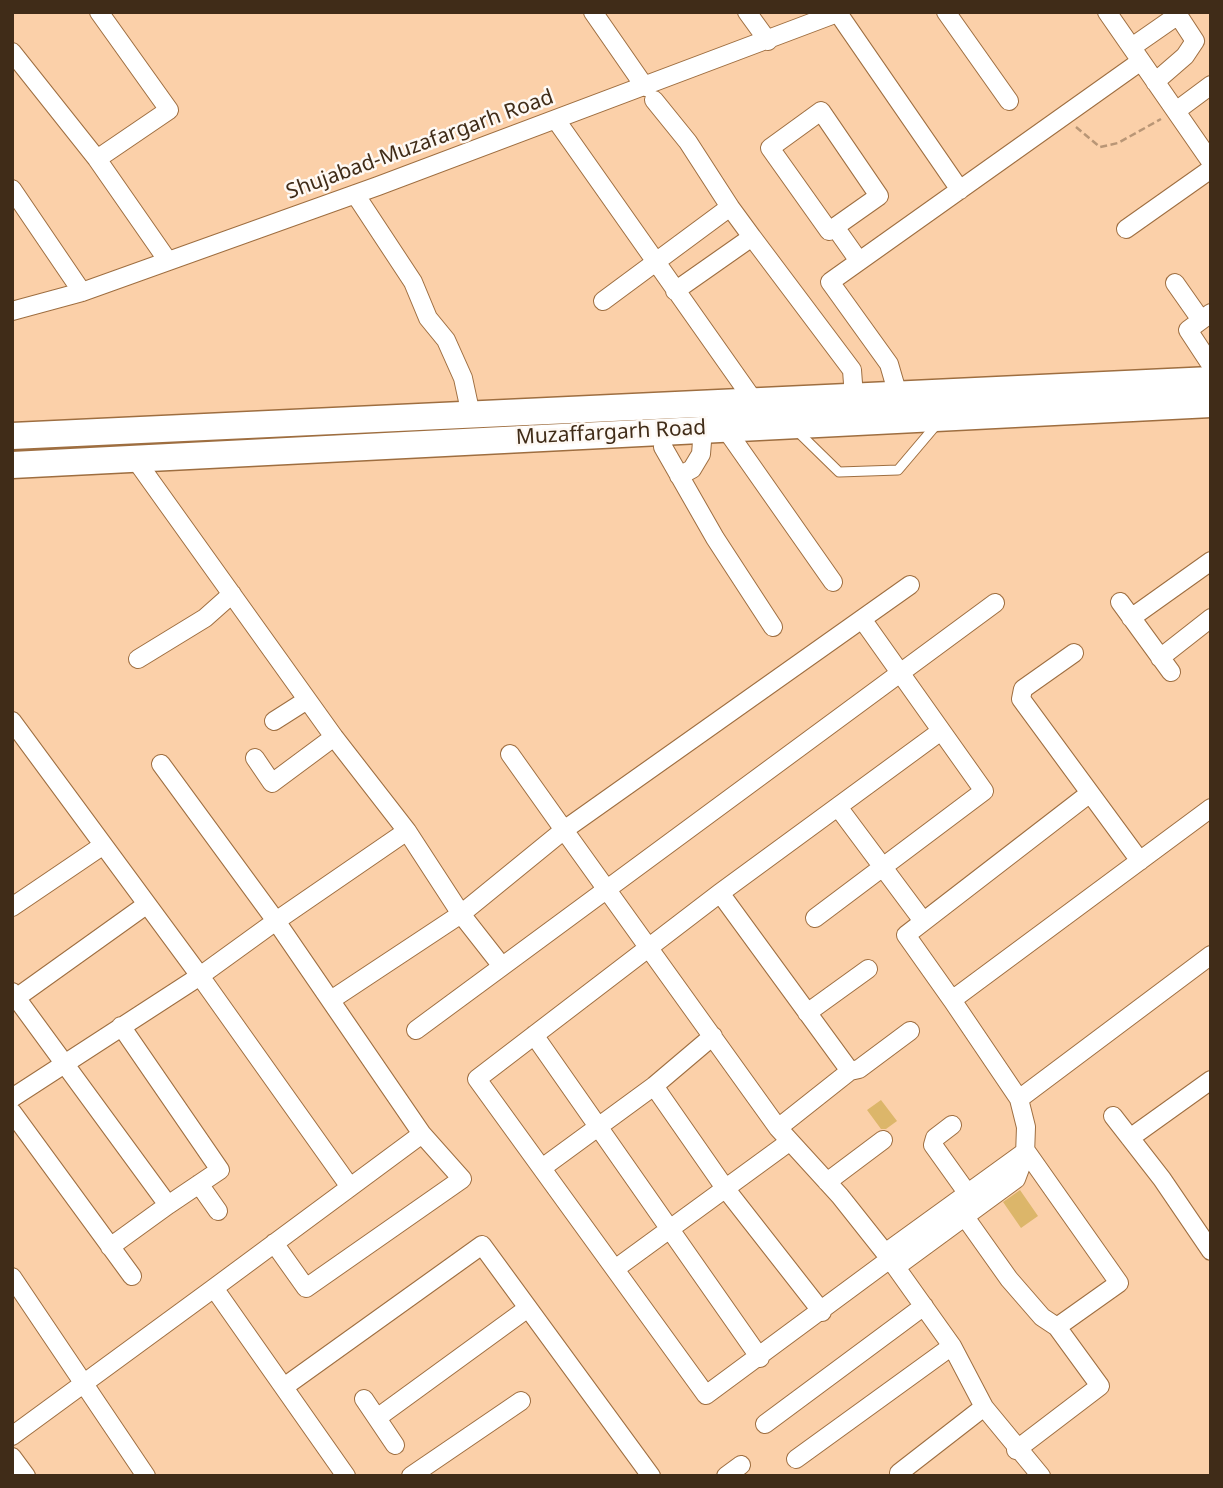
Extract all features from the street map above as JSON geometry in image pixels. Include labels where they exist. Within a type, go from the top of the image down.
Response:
[{"type":"main road","name":"Muzaffargarh Road","points":[[12,436],[1211,380]]},
{"type":"main road","name":"Muzaffargarh Road","points":[[12,465],[1211,404]]},
{"type":"street","points":[[97,159],[169,110],[99,12]]},
{"type":"street","points":[[593,12],[650,94],[688,142],[730,207],[852,370],[854,397]]},
{"type":"street","points":[[747,12],[768,41]]},
{"type":"street","points":[[946,12],[1009,101]]},
{"type":"street","points":[[1107,12],[1211,162]]},
{"type":"street","points":[[839,13],[960,190]]},
{"type":"street","name":"Shujabad-Muzafargarh Road","points":[[12,311],[82,292],[556,120],[650,94],[768,41],[839,13]]},
{"type":"street","points":[[898,395],[889,364],[830,282],[1062,118],[1137,54],[1178,13],[1195,41],[1185,55],[1155,82]]},
{"type":"street","points":[[12,52],[97,159],[168,261]]},
{"type":"street","points":[[1176,111],[1211,85]]},
{"type":"street","points":[[821,111],[879,196],[835,227],[829,231],[770,148],[821,111]]},
{"type":"street","points":[[556,120],[611,200],[622,210],[656,264],[754,401]]},
{"type":"street","points":[[1126,229],[1211,169]]},
{"type":"street","points":[[12,188],[82,292]]},
{"type":"street","points":[[355,194],[413,282],[428,318],[446,340],[463,378],[471,415]]},
{"type":"street","points":[[603,301],[730,207]]},
{"type":"street","points":[[835,227],[859,261]]},
{"type":"street","points":[[676,291],[752,237]]},
{"type":"street","points":[[1175,283],[1206,316],[1188,330],[1211,365]]},
{"type":"street","points":[[679,476],[692,469],[714,428],[833,582]]},
{"type":"street","points":[[664,431],[663,447],[679,476],[773,627]]},
{"type":"street","points":[[135,459],[334,737],[407,831],[461,914],[501,965]]},
{"type":"street","points":[[1131,618],[1211,561]]},
{"type":"street","points":[[331,1000],[461,914],[564,830],[910,585]]},
{"type":"street","points":[[138,659],[205,618],[232,594]]},
{"type":"street","points":[[1120,602],[1165,665],[1211,618]]},
{"type":"street","points":[[416,1030],[995,603]]},
{"type":"street","points":[[815,918],[983,793],[984,788],[862,619]]},
{"type":"street","points":[[1074,653],[1023,689],[1020,694],[1140,862]]},
{"type":"street","points":[[274,721],[307,700]]},
{"type":"street","points":[[12,722],[200,976],[350,1187]]},
{"type":"street","points":[[941,731],[720,894],[477,1079],[706,1395],[822,1312],[890,1260],[968,1194],[1026,1151]]},
{"type":"street","points":[[255,758],[272,783],[334,737]]},
{"type":"street","points":[[510,754],[647,949],[784,1135],[827,1182],[924,1306],[952,1346],[984,1407],[1031,1473]]},
{"type":"street","points":[[161,764],[276,921],[422,1134],[462,1179],[306,1288],[274,1243]]},
{"type":"street","points":[[890,1260],[965,1216],[1016,1179],[1026,1151],[1026,1127],[1019,1099],[906,939],[909,931],[1090,793]]},
{"type":"street","points":[[838,807],[923,920]]},
{"type":"street","points":[[951,1000],[1211,808]]},
{"type":"street","points":[[12,1097],[200,976],[407,831]]},
{"type":"street","points":[[12,907],[102,846]]},
{"type":"street","points":[[720,894],[850,1071]]},
{"type":"street","points":[[146,905],[14,995],[168,1205]]},
{"type":"street","points":[[1019,1099],[1211,955]]},
{"type":"street","points":[[807,1013],[868,969]]},
{"type":"street","points":[[110,1247],[220,1170],[121,1026]]},
{"type":"street","points":[[614,1269],[725,1188],[850,1071],[859,1069],[910,1031]]},
{"type":"street","points":[[534,1035],[760,1357]]},
{"type":"street","points":[[542,1168],[654,1086],[713,1037]]},
{"type":"street","points":[[1130,1138],[1211,1080]]},
{"type":"street","points":[[654,1086],[725,1188],[822,1312]]},
{"type":"street","points":[[12,1112],[132,1276]]},
{"type":"street","points":[[1113,1116],[1211,1251]]},
{"type":"street","points":[[952,1125],[934,1138],[933,1145],[968,1194]]},
{"type":"street","points":[[12,1436],[422,1134]]},
{"type":"street","points":[[827,1182],[883,1140]]},
{"type":"street","points":[[1026,1151],[1118,1280],[1116,1286],[1057,1326]]},
{"type":"street","points":[[199,1184],[218,1211]]},
{"type":"street","points":[[965,1216],[1009,1279],[1042,1317],[1057,1326],[1100,1386],[1016,1450]]},
{"type":"street","points":[[284,1387],[482,1245],[650,1476]]},
{"type":"street","points":[[12,1277],[146,1476]]},
{"type":"street","points":[[214,1288],[346,1476]]},
{"type":"street","points":[[765,1424],[924,1306]]},
{"type":"street","points":[[377,1418],[528,1308]]},
{"type":"street","points":[[796,1459],[952,1346]]},
{"type":"street","points":[[364,1399],[395,1445]]},
{"type":"street","points":[[411,1476],[434,1470],[521,1401]]},
{"type":"street","points":[[898,1473],[984,1407]]},
{"type":"street","points":[[12,1457],[26,1476]]},
{"type":"street","points":[[726,1476],[741,1465]]},
{"type":"lane","points":[[791,424],[839,472],[898,470],[943,418]]},
{"type":"path","points":[[1062,118],[1100,147],[1118,143],[1176,111]]},
{"type":"building","points":[[881,1100],[897,1121],[886,1129],[881,1129],[867,1110]]},
{"type":"building","points":[[1020,1190],[1038,1216],[1021,1228],[1003,1202]]}]
